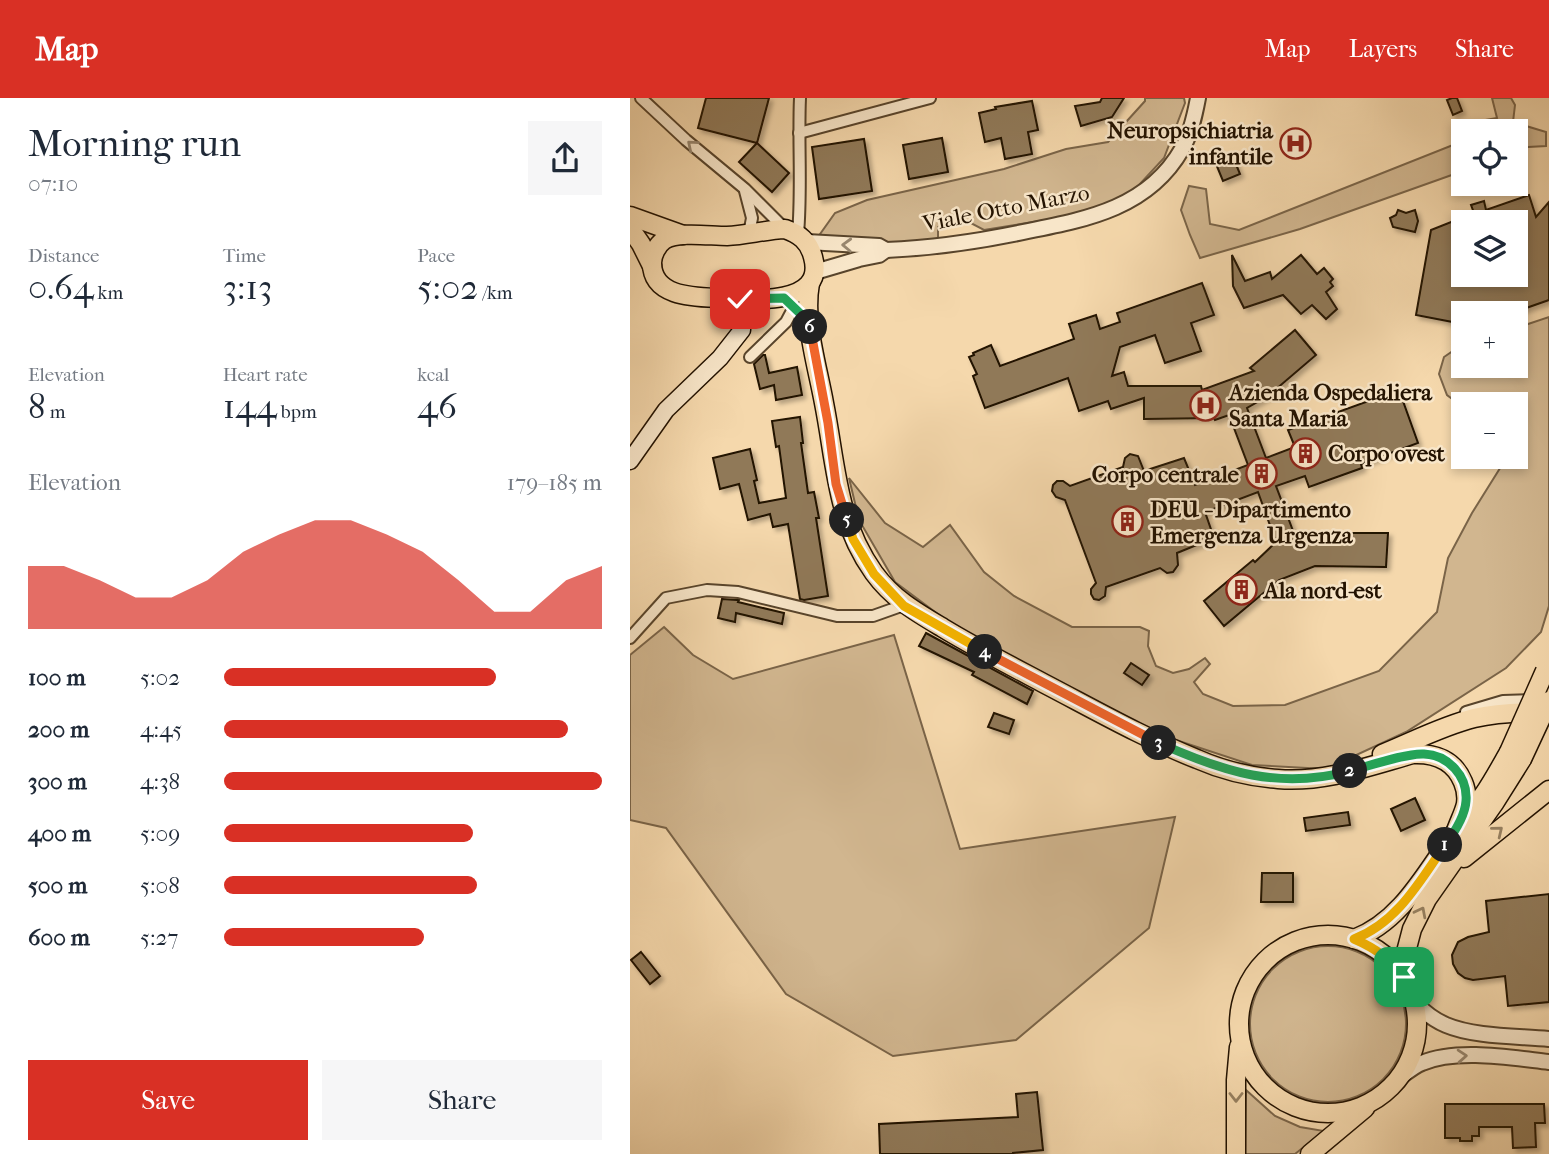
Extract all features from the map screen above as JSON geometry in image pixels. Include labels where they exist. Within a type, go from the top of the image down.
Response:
[{"type":"main road","points":[[630,216],[683,234],[796,235],[814,260],[808,295],[809,322],[828,423],[836,484],[853,539],[874,574],[904,606],[1152,740],[1231,771],[1280,779],[1318,778],[1413,754],[1438,757],[1451,764],[1460,775],[1465,788],[1466,803],[1456,831]]},
{"type":"main road","points":[[630,228],[641,244],[657,281],[667,290],[696,297],[789,302],[809,322]]},
{"type":"main road","points":[[652,266],[652,254],[663,240],[683,234]]},
{"type":"main road","points":[[789,302],[812,277]]},
{"type":"main road","points":[[630,461],[666,410],[720,358],[742,330],[740,299]]},
{"type":"main road","points":[[1404,977],[1406,952],[1412,929],[1427,899],[1495,803],[1516,755],[1547,666]]},
{"type":"main road","points":[[1354,939],[1366,935],[1389,919],[1412,894],[1456,831],[1516,755],[1549,700]]},
{"type":"main road","points":[[1280,779],[1383,753],[1472,718],[1504,713],[1549,712]]},
{"type":"main road","points":[[1448,872],[1549,790]]},
{"type":"main road","points":[[1236,1154],[1239,1023],[1241,1005],[1250,982],[1264,962],[1284,947],[1307,938],[1330,935],[1354,939],[1374,948],[1390,960],[1404,977],[1415,1003],[1417,1029],[1412,1055],[1399,1078],[1310,1154]]},
{"type":"main road","points":[[1240,1040],[1250,1067],[1268,1090],[1292,1106],[1320,1113],[1349,1111],[1376,1099]]},
{"type":"street","points":[[641,98],[796,235]]},
{"type":"street","points":[[796,235],[800,206],[800,98]]},
{"type":"street","points":[[799,133],[930,98]]},
{"type":"street","name":"Viale Otto Marzo","points":[[812,277],[859,259],[879,255],[886,250],[945,246],[1007,236],[1076,221],[1121,206],[1153,184],[1183,148],[1198,98]]},
{"type":"street","points":[[745,189],[752,218],[749,234]]},
{"type":"street","name":"Viale Otto Marzo","points":[[796,235],[879,246],[886,250]]},
{"type":"street","points":[[750,357],[786,322],[789,302]]},
{"type":"street","points":[[630,638],[666,598],[707,590],[738,592],[837,616],[873,616],[904,606]]},
{"type":"street","points":[[1419,737],[1470,710],[1503,701],[1549,700]]},
{"type":"street","points":[[1415,1003],[1429,1016],[1462,1030],[1549,1039]]},
{"type":"street","points":[[1399,1078],[1422,1063],[1446,1057],[1483,1055],[1549,1062]]},
{"type":"shaded area","points":[[1145,98],[1184,98],[1185,103],[1164,158],[1127,198],[1070,216],[984,230],[969,222],[938,227],[938,239],[909,243],[818,237],[835,213],[867,200],[1004,169],[1066,149],[1108,142]]},
{"type":"shaded area","points":[[1492,98],[1511,98],[1515,105],[1513,119],[1491,119],[1497,118]]},
{"type":"shaded area","points":[[1528,127],[1546,132],[1546,146],[1528,147]]},
{"type":"shaded area","points":[[1451,146],[1451,175],[1300,229],[1200,258],[1181,210],[1189,186],[1206,189],[1210,224],[1239,230]]},
{"type":"shaded area","points":[[1549,317],[1549,606],[1541,632],[1506,668],[1406,732],[1326,769],[1252,765],[1112,719],[998,659],[895,582],[859,520],[849,478],[885,523],[923,547],[950,525],[984,572],[1014,596],[1072,627],[1140,627],[1149,631],[1148,646],[1156,666],[1173,673],[1189,669],[1205,658],[1210,664],[1194,682],[1203,694],[1233,706],[1285,705],[1379,671],[1437,612],[1448,558],[1500,469],[1528,469],[1528,392],[1451,392],[1451,398],[1447,395],[1439,374],[1444,357],[1451,352],[1451,378],[1528,378],[1528,324]]},
{"type":"shaded area","points":[[664,627],[693,655],[733,679],[894,635],[960,849],[1175,817],[1149,928],[1016,1040],[893,1056],[786,994],[666,828],[630,820],[630,655]]},
{"type":"shaded area","points":[[1328,946],[1358,952],[1383,969],[1400,994],[1406,1024],[1400,1054],[1383,1079],[1358,1096],[1328,1102],[1298,1096],[1273,1079],[1256,1054],[1250,1024],[1256,994],[1273,969],[1298,952]]},
{"type":"shaded area","points":[[1246,1090],[1275,1116],[1300,1127],[1324,1131],[1295,1154],[1245,1154]]},
{"type":"building","points":[[706,98],[769,98],[757,143],[698,128]]},
{"type":"building","points":[[1102,98],[1124,98],[1112,117],[1081,126],[1075,106],[1100,102]]},
{"type":"building","points":[[1457,98],[1462,111],[1453,115],[1447,100]]},
{"type":"building","points":[[1032,101],[1038,130],[1028,132],[1032,154],[1005,159],[1001,138],[985,142],[979,113],[996,109],[995,107]]},
{"type":"building","points":[[942,138],[948,172],[909,179],[903,145]]},
{"type":"building","points":[[864,139],[872,191],[819,199],[812,147]]},
{"type":"building","points":[[757,143],[789,173],[772,192],[739,162]]},
{"type":"building","points":[[1233,157],[1240,174],[1223,181],[1216,164]]},
{"type":"building","points":[[1529,195],[1536,217],[1549,202],[1549,300],[1528,307],[1528,301],[1451,301],[1451,322],[1416,315],[1431,230],[1451,222],[1451,287],[1528,287],[1528,210],[1486,210]]},
{"type":"building","points":[[1484,201],[1486,210],[1473,210],[1471,205]]},
{"type":"building","points":[[1398,210],[1406,213],[1415,210],[1418,221],[1415,232],[1393,227],[1390,218],[1396,215]]},
{"type":"building","points":[[1232,255],[1245,281],[1270,272],[1272,279],[1301,255],[1317,274],[1324,268],[1333,279],[1330,282],[1333,286],[1326,292],[1337,309],[1326,319],[1312,305],[1301,314],[1283,295],[1244,308],[1233,286]]},
{"type":"building","points":[[1202,283],[1214,315],[1191,323],[1201,351],[1165,363],[1155,335],[1120,347],[1112,376],[1124,372],[1128,386],[1201,386],[1202,390],[1254,371],[1250,368],[1295,330],[1316,355],[1268,396],[1247,408],[1266,458],[1295,447],[1288,430],[1399,390],[1418,443],[1361,464],[1362,468],[1309,487],[1305,476],[1276,486],[1295,536],[1388,533],[1386,567],[1315,566],[1279,580],[1224,626],[1204,601],[1253,560],[1255,562],[1276,542],[1258,492],[1205,512],[1214,538],[1177,553],[1178,565],[1173,572],[1167,573],[1160,568],[1106,587],[1105,596],[1099,600],[1094,599],[1091,594],[1096,583],[1065,500],[1056,497],[1052,491],[1057,481],[1063,481],[1070,486],[1123,467],[1125,458],[1130,454],[1138,456],[1144,471],[1184,458],[1195,485],[1248,465],[1229,415],[1215,420],[1144,419],[1144,398],[1111,409],[1108,401],[1079,411],[1068,378],[985,408],[973,376],[977,374],[969,357],[991,345],[1000,366],[1074,339],[1069,324],[1096,315],[1100,329],[1120,322],[1117,313]]},
{"type":"building","points":[[763,355],[769,373],[797,367],[802,395],[776,400],[774,385],[760,389],[754,364]]},
{"type":"building","points":[[800,417],[808,493],[814,492],[828,596],[804,600],[800,599],[788,524],[773,527],[770,514],[748,520],[739,484],[720,489],[713,458],[750,449],[759,503],[786,498],[779,446],[776,447],[772,421]]},
{"type":"building","points":[[722,599],[739,600],[738,602],[784,613],[782,624],[736,613],[735,622],[718,618]]},
{"type":"building","points":[[926,633],[1033,691],[1027,704],[972,675],[974,672],[919,646]]},
{"type":"building","points":[[1131,663],[1149,675],[1142,685],[1124,673]]},
{"type":"building","points":[[994,713],[1014,720],[1009,734],[988,727]]},
{"type":"building","points":[[1415,798],[1425,820],[1401,831],[1391,809]]},
{"type":"building","points":[[1348,812],[1350,825],[1306,831],[1304,818]]},
{"type":"building","points":[[1262,873],[1293,873],[1293,902],[1261,902]]},
{"type":"building","points":[[1549,894],[1549,1002],[1508,1006],[1505,976],[1473,980],[1458,973],[1452,955],[1458,942],[1489,932],[1486,901]]},
{"type":"building","points":[[641,952],[660,976],[650,984],[631,960]]},
{"type":"building","points":[[1037,1092],[1043,1150],[1013,1154],[880,1154],[879,1124],[1018,1117],[1016,1094]]},
{"type":"building","points":[[1445,1104],[1544,1104],[1545,1123],[1535,1123],[1536,1147],[1513,1148],[1512,1127],[1479,1127],[1479,1136],[1472,1136],[1472,1141],[1460,1141],[1460,1138],[1445,1138]]},
{"type":"place","name":"Neuropsichiatria infantile","points":[[1296,143]]},
{"type":"place","name":"Azienda Ospedaliera Santa Maria","points":[[1206,405]]},
{"type":"place","name":"Corpo ovest","points":[[1305,453]]},
{"type":"place","name":"Corpo centrale","points":[[1262,474]]},
{"type":"place","name":"DEU - Dipartimento Emergenza Urgenza","points":[[1127,522]]},
{"type":"place","name":"Ala nord-est","points":[[1241,590]]},
{"type":"route","points":[[740,299],[784,298],[809,322],[828,423],[836,484],[853,539],[874,574],[904,606],[960,639],[1152,740],[1231,771],[1280,779],[1318,778],[1413,754],[1438,757],[1451,764],[1460,775],[1465,788],[1466,803],[1456,831],[1412,894],[1389,919],[1366,935],[1354,939],[1374,948],[1390,960],[1404,977]]}]
